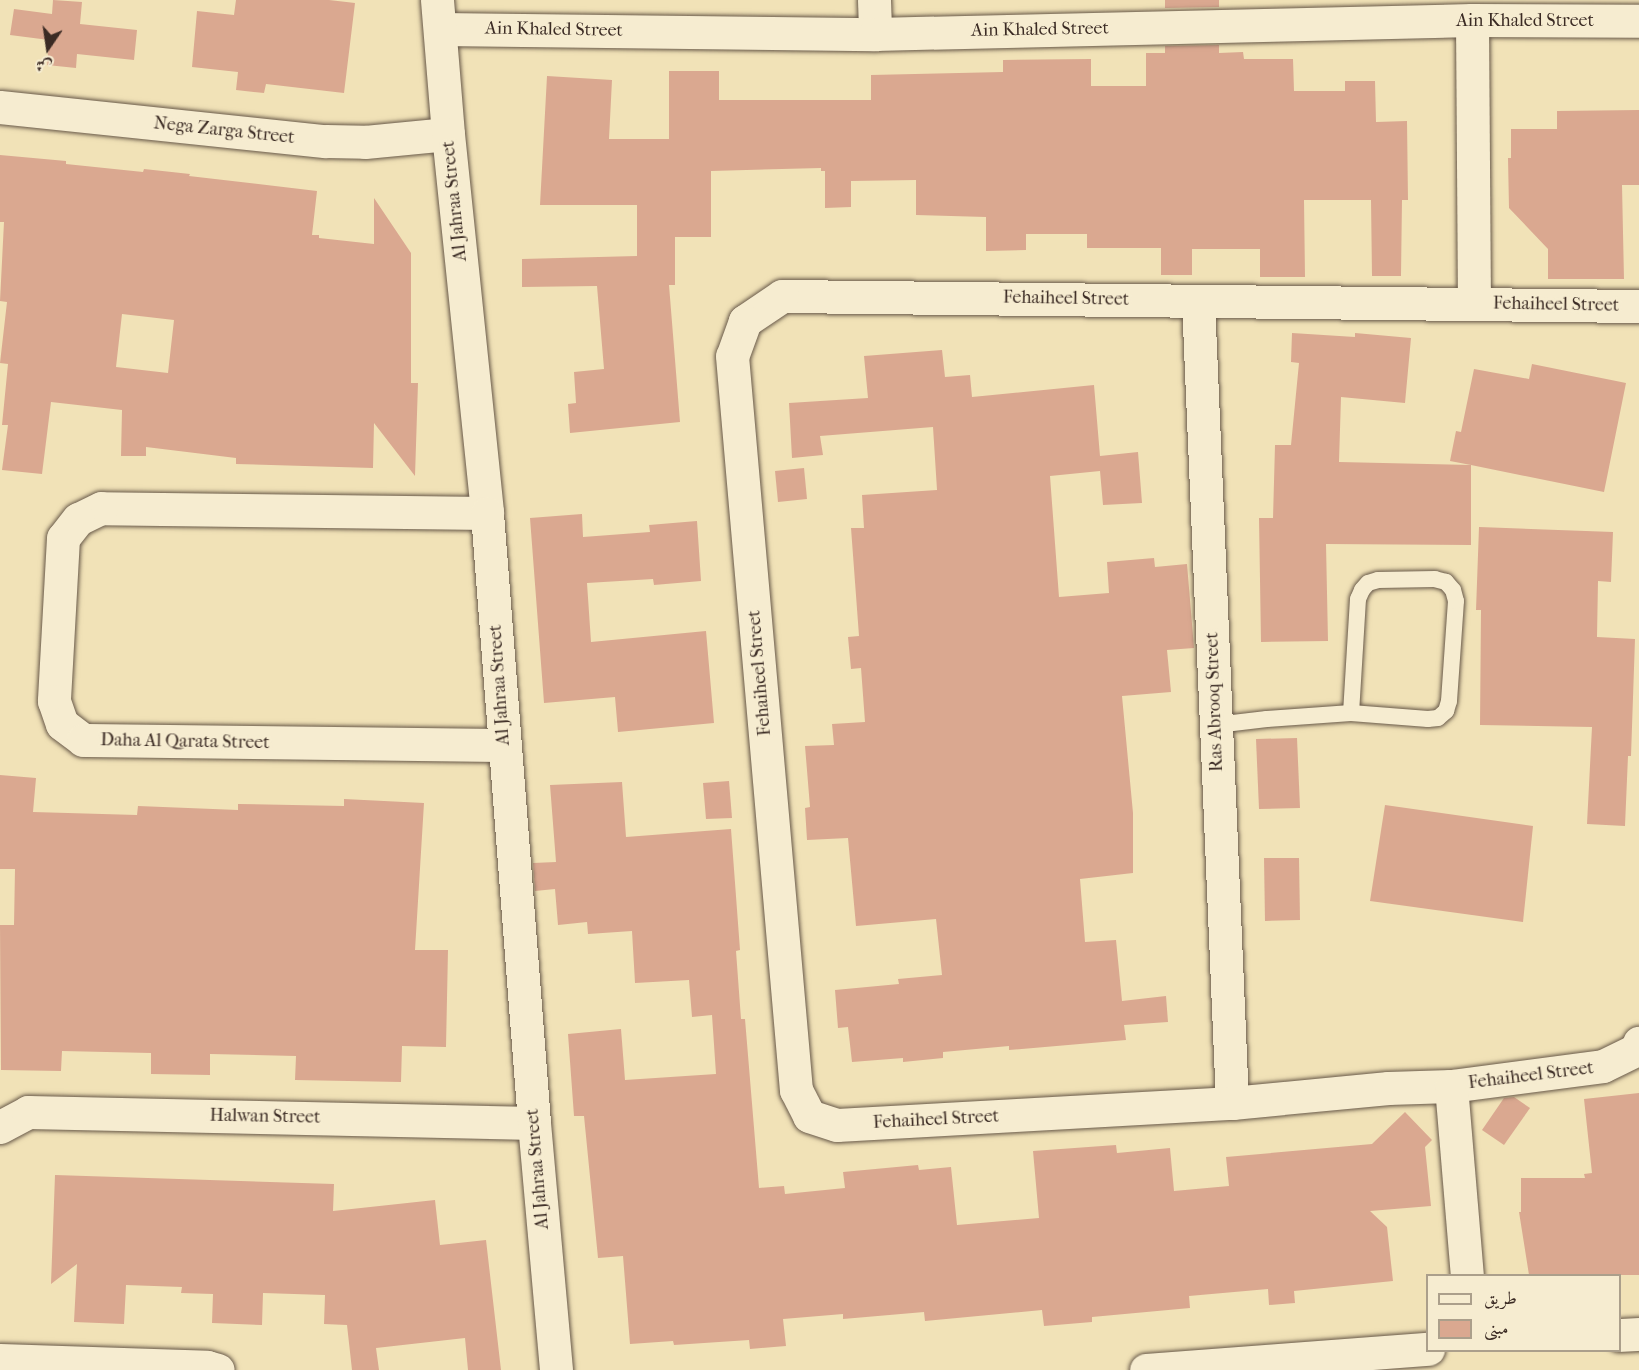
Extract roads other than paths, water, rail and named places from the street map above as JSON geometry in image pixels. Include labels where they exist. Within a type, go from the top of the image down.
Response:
[{"type":"street","points":[[874,0],[875,34]]},
{"type":"street","name":"Ain Khaled Street","points":[[439,14],[875,34],[1472,20],[1639,21]]},
{"type":"street","name":"Al Jahraa Street","points":[[439,14],[448,134],[487,513],[534,1123],[556,1370]]},
{"type":"street","name":"Fehaiheel Street","points":[[1472,20],[1474,304]]},
{"type":"street","name":"Nega Zarga Street","points":[[0,106],[326,141],[365,142],[448,134]]},
{"type":"street","name":"Fehaiheel Street","points":[[1639,306],[782,296],[745,321],[732,356],[796,1090],[809,1116],[837,1125],[1232,1103],[1388,1088],[1451,1086],[1603,1066],[1636,1050],[1639,1043]]},
{"type":"street","name":"Ras Abrooq Street","points":[[1198,301],[1232,1103]]},
{"type":"street","name":"Daha Al Qarata Street","points":[[487,513],[101,508],[78,519],[63,538],[54,701],[63,724],[83,740],[504,745]]},
{"type":"street","name":"Fehaiheel Street","points":[[1451,1086],[1467,1274]]},
{"type":"street","name":"Halwan Street","points":[[0,1127],[28,1112],[534,1123]]},
{"type":"street","points":[[1621,1335],[1639,1334]]},
{"type":"street","points":[[1146,1370],[1426,1349]]},
{"type":"street","points":[[0,1360],[207,1367],[218,1370]]},
{"type":"lane","points":[[1216,725],[1267,718],[1351,713],[1438,718],[1446,711],[1449,701],[1456,601],[1453,590],[1446,582],[1435,579],[1378,580],[1368,583],[1362,590],[1358,599],[1351,713]]}]
